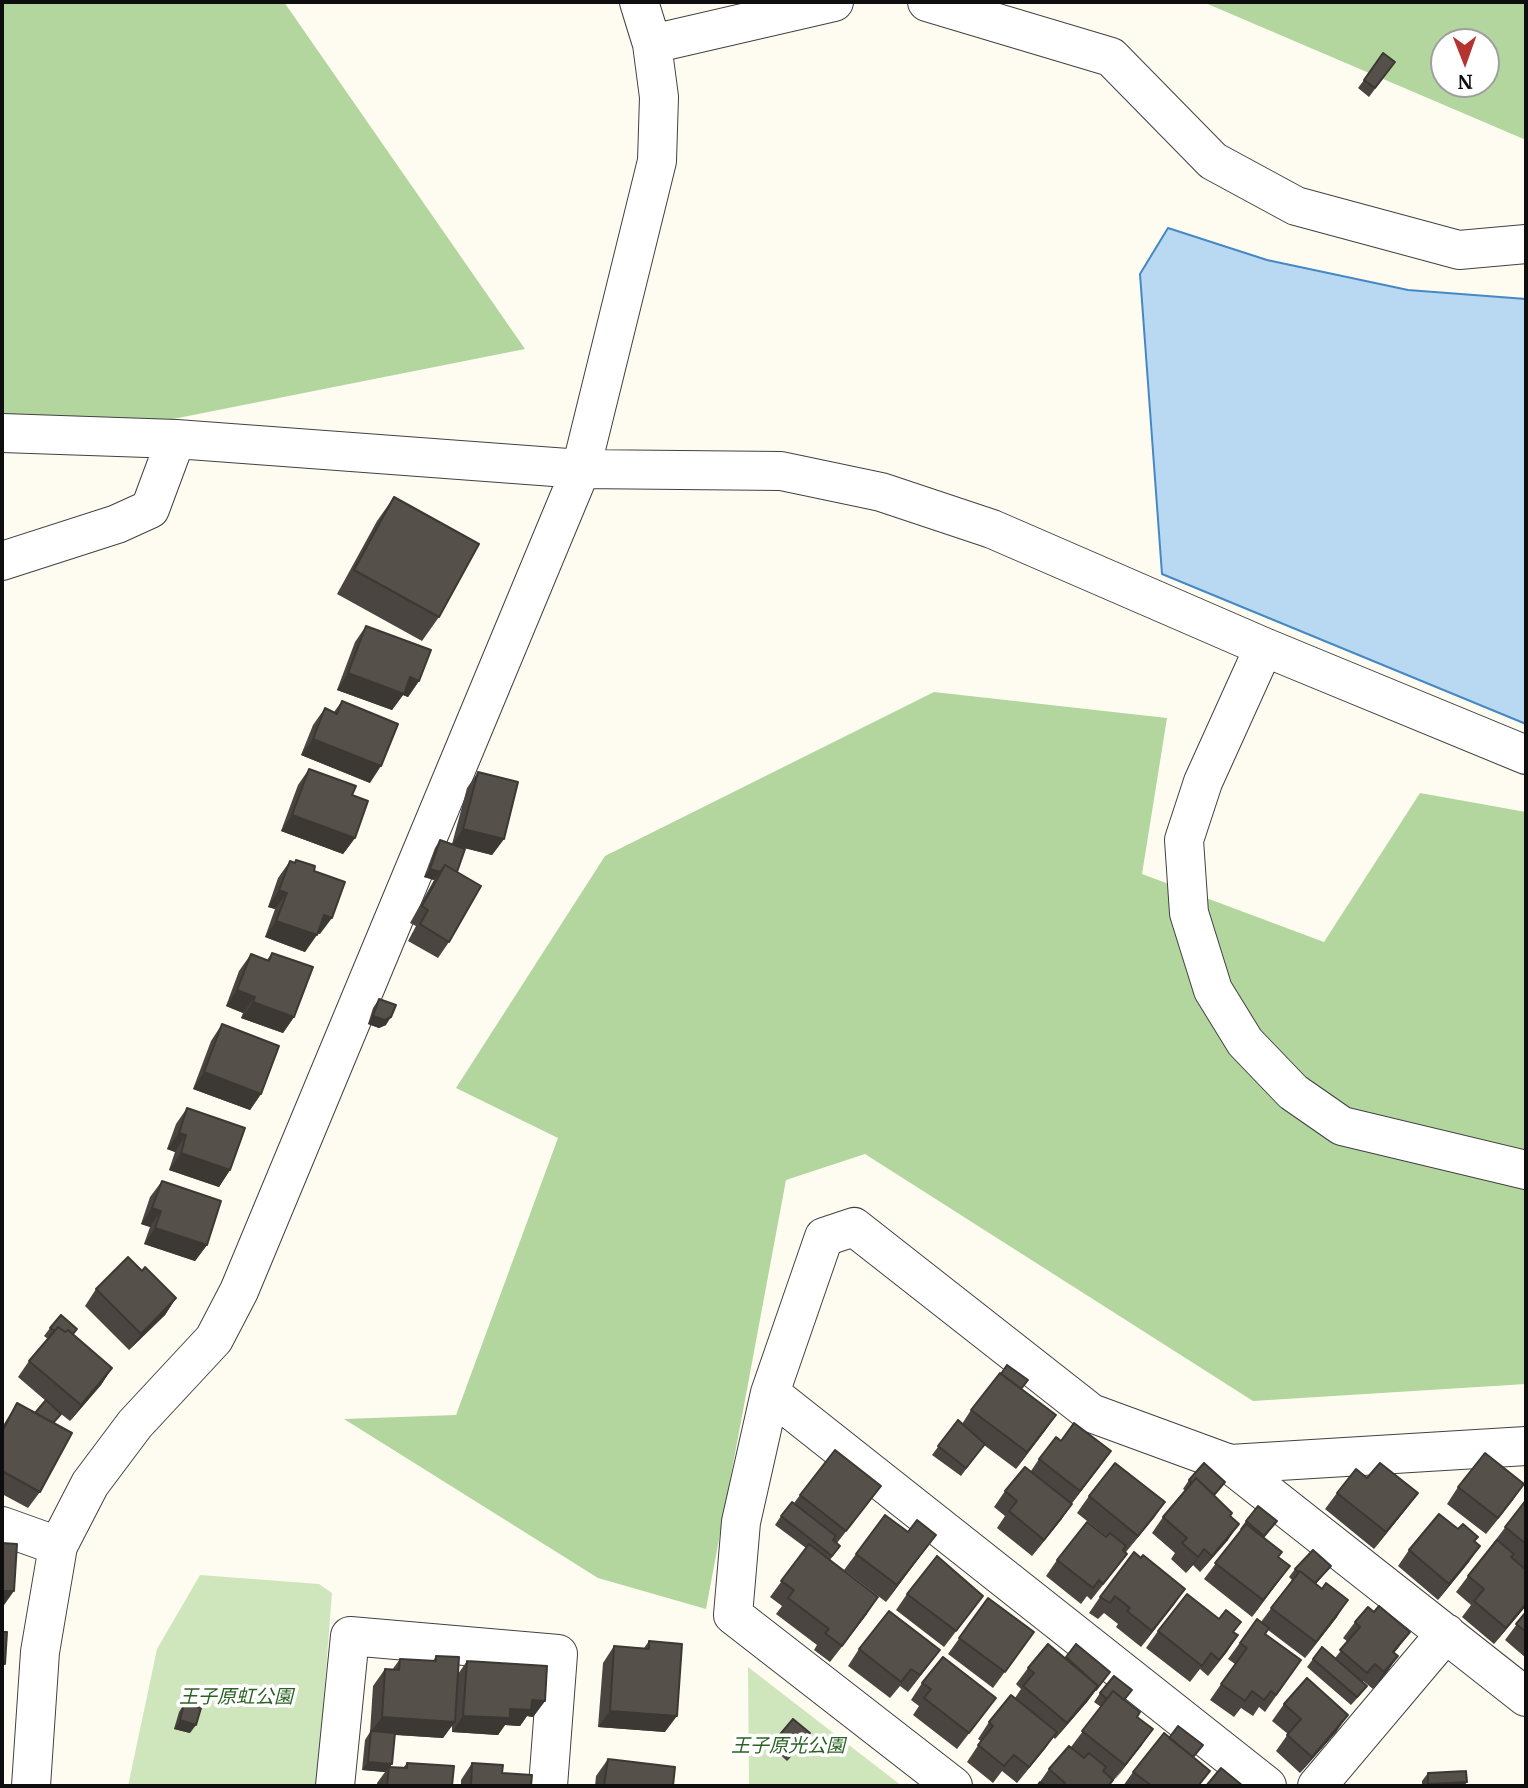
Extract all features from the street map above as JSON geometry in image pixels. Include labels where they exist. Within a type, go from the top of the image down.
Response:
[{"type":"street","points":[[31,1786],[40,1651],[58,1546],[90,1484],[135,1424],[214,1339],[239,1291],[581,469],[657,162],[659,97],[652,44],[639,2]]},
{"type":"street","points":[[652,44],[834,2]]},
{"type":"street","points":[[927,2],[1111,57],[1213,161],[1296,206],[1459,250],[1526,244]]},
{"type":"street","points":[[2,433],[176,439],[581,469],[781,471],[881,492],[992,529],[1264,647],[1526,755]]},
{"type":"street","points":[[2,561],[117,524],[150,509],[176,439]]},
{"type":"street","points":[[1264,647],[1203,782],[1184,840],[1189,913],[1213,990],[1245,1042],[1293,1091],[1342,1126],[1526,1170]]},
{"type":"street","points":[[953,1786],[733,1615],[741,1522],[770,1393],[824,1237],[854,1227],[1091,1413],[1230,1464],[1526,1697]]},
{"type":"street","points":[[770,1393],[1267,1786]]},
{"type":"street","points":[[1230,1464],[1526,1446]]},
{"type":"street","points":[[2,1526],[58,1546]]},
{"type":"street","points":[[1317,1786],[1446,1633]]},
{"type":"street","points":[[335,1786],[350,1636],[558,1654],[548,1786]]},
{"type":"green space","points":[[2,2],[284,2],[525,349],[2,453]]},
{"type":"green space","points":[[1203,2],[1526,2],[1526,140]]},
{"type":"green space","points":[[934,692],[1167,718],[1142,874],[1324,942],[1420,793],[1526,812],[1526,1384],[1253,1401],[865,1154],[786,1180],[706,1609],[598,1578],[344,1419],[456,1415],[558,1138],[456,1088],[605,856]]},
{"type":"green space","name":"王子原虹公園","points":[[200,1575],[319,1584],[332,1593],[317,1786],[128,1786],[157,1649]]},
{"type":"green space","name":"王子原光公園","points":[[748,1667],[902,1786],[749,1786]]},
{"type":"water","points":[[1168,228],[1267,260],[1408,290],[1526,299],[1526,724],[1162,574],[1140,274]]},
{"type":"building","points":[[1383,53],[1395,62],[1375,88],[1364,80]]},
{"type":"building","points":[[394,497],[479,544],[439,617],[354,570]]},
{"type":"building","points":[[366,626],[431,650],[419,681],[410,677],[404,694],[348,673]]},
{"type":"building","points":[[342,701],[398,724],[381,766],[313,739],[325,708],[337,714]]},
{"type":"building","points":[[309,769],[356,786],[352,795],[368,801],[355,838],[292,815]]},
{"type":"building","points":[[478,772],[518,782],[504,839],[463,829]]},
{"type":"building","points":[[440,840],[465,849],[457,872],[445,865],[440,872],[430,869]]},
{"type":"building","points":[[296,860],[315,866],[314,871],[345,882],[332,918],[324,915],[317,935],[276,921],[287,893],[279,890],[290,861],[295,863]]},
{"type":"building","points":[[445,865],[481,886],[449,942],[420,924],[428,910],[422,906]]},
{"type":"building","points":[[272,953],[313,967],[294,1017],[253,1002],[255,997],[237,990],[251,954],[269,961]]},
{"type":"building","points":[[379,999],[396,1005],[391,1017],[385,1020],[373,1016]]},
{"type":"building","points":[[222,1024],[279,1046],[261,1094],[204,1072]]},
{"type":"building","points":[[187,1108],[245,1128],[230,1170],[181,1153],[186,1135],[179,1133]]},
{"type":"building","points":[[162,1181],[221,1201],[207,1245],[155,1228],[161,1211],[152,1208]]},
{"type":"building","points":[[128,1257],[142,1271],[145,1267],[176,1298],[141,1334],[96,1289]]},
{"type":"building","points":[[61,1315],[77,1329],[73,1334],[58,1327],[55,1331],[50,1328]]},
{"type":"building","points":[[58,1327],[65,1332],[68,1330],[112,1368],[81,1405],[29,1361]]},
{"type":"building","points":[[1007,1365],[1028,1380],[1021,1389],[1001,1374]]},
{"type":"building","points":[[1000,1373],[1056,1415],[1027,1452],[971,1410]]},
{"type":"building","points":[[46,1400],[61,1414],[53,1423],[35,1413]]},
{"type":"building","points":[[17,1403],[72,1433],[40,1492],[2,1471],[2,1432]]},
{"type":"building","points":[[958,1420],[985,1444],[966,1468],[938,1446]]},
{"type":"building","points":[[1074,1423],[1111,1451],[1080,1491],[1039,1459],[1056,1437],[1061,1441]]},
{"type":"building","points":[[835,1450],[881,1486],[846,1531],[800,1495]]},
{"type":"building","points":[[1485,1453],[1524,1484],[1498,1518],[1458,1487]]},
{"type":"building","points":[[1115,1463],[1165,1502],[1138,1536],[1089,1496]]},
{"type":"building","points":[[1204,1463],[1225,1482],[1214,1495],[1196,1478],[1192,1483],[1189,1480]]},
{"type":"building","points":[[1380,1463],[1418,1493],[1386,1532],[1337,1493],[1356,1469],[1367,1478]]},
{"type":"building","points":[[1025,1467],[1072,1504],[1044,1540],[1009,1511],[1017,1501],[1005,1491]]},
{"type":"building","points":[[1196,1478],[1232,1513],[1230,1516],[1239,1524],[1212,1556],[1204,1549],[1198,1557],[1182,1543],[1187,1538],[1163,1517]]},
{"type":"building","points":[[1526,1500],[1526,1544],[1505,1527]]},
{"type":"building","points":[[792,1502],[836,1536],[833,1540],[840,1546],[832,1556],[781,1516]]},
{"type":"building","points":[[1258,1506],[1277,1521],[1264,1536],[1246,1521]]},
{"type":"building","points":[[1439,1514],[1458,1529],[1463,1524],[1478,1537],[1474,1541],[1480,1546],[1449,1584],[1409,1550]]},
{"type":"building","points":[[885,1515],[908,1532],[917,1520],[936,1535],[897,1585],[856,1554]]},
{"type":"building","points":[[1087,1522],[1106,1537],[1110,1533],[1126,1546],[1123,1550],[1127,1554],[1103,1584],[1099,1580],[1093,1588],[1057,1560]]},
{"type":"building","points":[[1246,1524],[1282,1552],[1278,1557],[1290,1566],[1263,1600],[1215,1563]]},
{"type":"building","points":[[1497,1540],[1514,1554],[1511,1557],[1526,1570],[1526,1603],[1506,1628],[1474,1601],[1484,1589],[1468,1576]]},
{"type":"building","points":[[2,1543],[17,1544],[14,1591],[2,1591]]},
{"type":"building","points":[[809,1544],[878,1597],[842,1646],[825,1633],[829,1629],[788,1598],[794,1590],[781,1581]]},
{"type":"building","points":[[1313,1550],[1331,1566],[1315,1583],[1295,1569]]},
{"type":"building","points":[[1134,1552],[1141,1558],[1143,1555],[1185,1589],[1152,1631],[1127,1611],[1130,1608],[1115,1596],[1110,1603],[1100,1597]]},
{"type":"building","points":[[937,1556],[983,1596],[956,1631],[907,1594]]},
{"type":"building","points":[[1300,1571],[1322,1589],[1326,1583],[1348,1600],[1316,1642],[1271,1608]]},
{"type":"building","points":[[1187,1594],[1219,1619],[1226,1610],[1241,1622],[1233,1632],[1238,1635],[1219,1660],[1211,1653],[1202,1666],[1158,1631]]},
{"type":"building","points":[[988,1598],[1034,1632],[1005,1672],[959,1638]]},
{"type":"building","points":[[1379,1606],[1410,1632],[1393,1652],[1398,1656],[1384,1672],[1375,1664],[1367,1673],[1340,1650],[1360,1627],[1355,1622],[1368,1607],[1374,1612]]},
{"type":"building","points":[[889,1611],[940,1650],[920,1675],[911,1669],[901,1682],[859,1649]]},
{"type":"building","points":[[1526,1612],[1526,1632],[1516,1624]]},
{"type":"building","points":[[1257,1619],[1269,1628],[1265,1634],[1301,1660],[1276,1695],[1271,1691],[1264,1700],[1252,1691],[1245,1701],[1221,1684],[1247,1648],[1240,1643]]},
{"type":"building","points":[[2,1632],[7,1632],[5,1664],[2,1664]]},
{"type":"building","points":[[649,1641],[682,1644],[677,1716],[610,1711],[614,1646],[649,1649]]},
{"type":"building","points":[[1048,1644],[1098,1686],[1067,1723],[1023,1686],[1034,1673],[1028,1668]]},
{"type":"building","points":[[1076,1644],[1110,1672],[1096,1690],[1098,1686],[1066,1657]]},
{"type":"building","points":[[1322,1647],[1367,1686],[1357,1697],[1313,1659]]},
{"type":"building","points":[[436,1656],[459,1657],[455,1722],[382,1717],[385,1669],[399,1670],[400,1659],[436,1661]]},
{"type":"building","points":[[943,1657],[996,1698],[969,1733],[924,1698],[931,1689],[922,1683]]},
{"type":"building","points":[[467,1661],[547,1666],[545,1701],[532,1700],[531,1710],[510,1709],[510,1718],[463,1716]]},
{"type":"building","points":[[1114,1676],[1132,1690],[1124,1700],[1113,1691],[1107,1699],[1100,1693]]},
{"type":"building","points":[[1307,1678],[1348,1715],[1312,1757],[1287,1735],[1301,1719],[1284,1704]]},
{"type":"building","points":[[1113,1691],[1140,1712],[1137,1717],[1153,1729],[1125,1765],[1082,1731]]},
{"type":"building","points":[[1011,1695],[1057,1732],[1029,1767],[1014,1755],[1004,1766],[978,1745],[993,1726],[989,1722]]},
{"type":"building","points":[[184,1704],[201,1708],[196,1725],[180,1720]]},
{"type":"building","points":[[793,1719],[810,1733],[793,1752],[777,1738]]},
{"type":"building","points":[[1178,1726],[1203,1745],[1193,1757],[1169,1738]]},
{"type":"building","points":[[371,1731],[395,1733],[392,1764],[368,1762]]},
{"type":"building","points":[[1164,1733],[1210,1771],[1198,1786],[1152,1786],[1133,1772]]},
{"type":"building","points":[[1069,1746],[1084,1758],[1089,1753],[1106,1767],[1103,1771],[1113,1780],[1108,1786],[1062,1786],[1065,1783],[1049,1769]]},
{"type":"building","points":[[608,1759],[675,1767],[673,1786],[604,1786]]},
{"type":"building","points":[[407,1763],[454,1766],[452,1786],[387,1786],[389,1767],[407,1768]]},
{"type":"building","points":[[472,1763],[503,1765],[502,1773],[532,1775],[531,1786],[471,1786]]},
{"type":"building","points":[[1221,1768],[1243,1786],[1206,1786]]},
{"type":"building","points":[[1466,1771],[1467,1782],[1428,1784],[1428,1773]]}]
